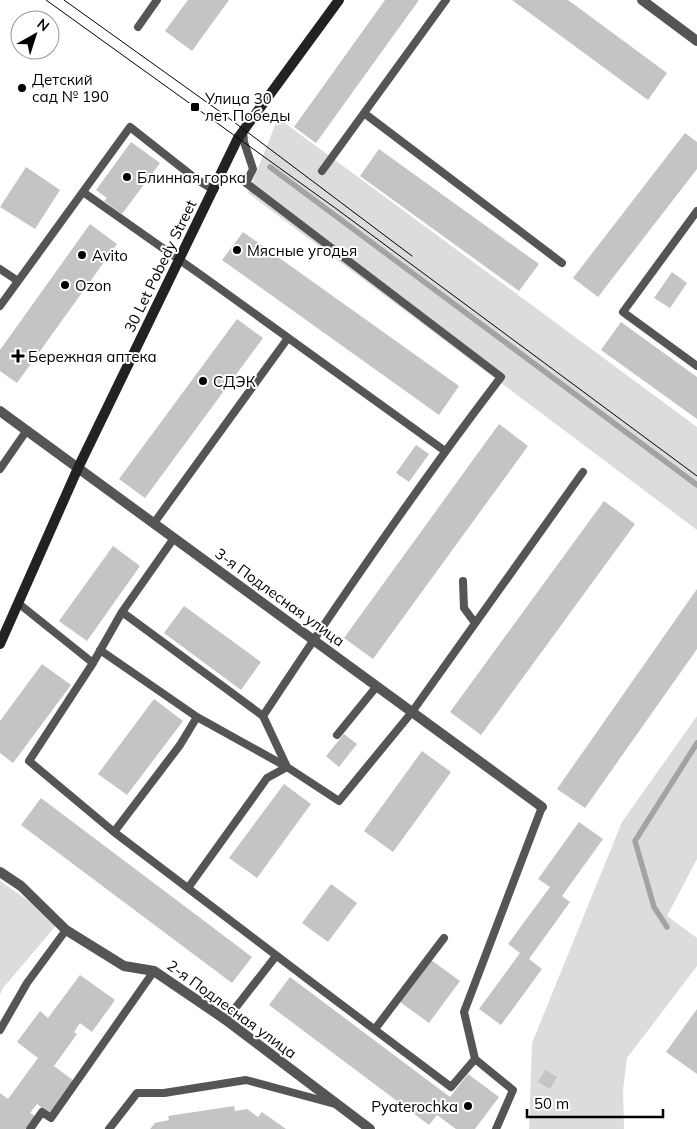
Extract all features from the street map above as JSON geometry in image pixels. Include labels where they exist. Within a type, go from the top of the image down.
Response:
[{"type":"main road","name":"30 Let Pobedy Street","points":[[0,644],[3,630],[18,604],[78,468],[244,130],[339,0]]},
{"type":"street","points":[[647,2],[697,41]]},
{"type":"street","name":"3-я Подлесная улица","points":[[0,410],[542,807]]},
{"type":"street","name":"2-я Подлесная улица","points":[[0,872],[21,886],[66,930],[124,966],[154,971],[226,1020],[370,1129]]},
{"type":"lane","points":[[138,27],[157,0]]},
{"type":"lane","points":[[322,171],[446,0]]},
{"type":"lane","points":[[364,113],[562,264]]},
{"type":"lane","points":[[0,306],[130,127],[196,179],[214,190]]},
{"type":"lane","points":[[244,130],[244,142],[253,169],[246,183],[501,377],[445,451],[263,716]]},
{"type":"lane","points":[[83,192],[445,451]]},
{"type":"lane","points":[[697,211],[623,312],[697,366]]},
{"type":"lane","points":[[0,269],[18,281]]},
{"type":"lane","points":[[154,523],[288,338]]},
{"type":"lane","points":[[0,468],[27,430]]},
{"type":"lane","points":[[100,650],[197,717],[287,767],[339,801],[412,712],[583,472]]},
{"type":"lane","points":[[174,538],[122,612],[93,663],[29,761],[114,832],[452,1087],[475,1059]]},
{"type":"lane","points":[[463,581],[464,608],[475,623]]},
{"type":"lane","points":[[18,604],[93,663]]},
{"type":"lane","points":[[122,612],[263,716],[287,767]]},
{"type":"lane","points":[[337,735],[377,686]]},
{"type":"lane","points":[[114,832],[180,745],[197,717]]},
{"type":"lane","points":[[188,888],[267,778],[287,767]]},
{"type":"lane","points":[[496,1129],[513,1090],[475,1059],[464,1012],[542,807]]},
{"type":"lane","points":[[0,1030],[27,983],[66,930]]},
{"type":"lane","points":[[374,1029],[444,938]]},
{"type":"lane","points":[[226,1020],[276,956]]},
{"type":"lane","points":[[30,1129],[42,1112],[51,1118],[154,971]]},
{"type":"lane","points":[[108,1129],[137,1094],[164,1093],[246,1080],[340,1106]]},
{"type":"shaded area","points":[[278,118],[697,427],[697,530],[248,193]]},
{"type":"shaded area","points":[[697,716],[697,859],[667,916],[697,938],[697,966],[627,1058],[623,1090],[624,1129],[529,1129],[532,1043],[622,822]]},
{"type":"shaded area","points":[[0,881],[59,922],[3,988],[0,995]]},
{"type":"building","points":[[188,0],[229,0],[192,51],[165,31]]},
{"type":"building","points":[[385,0],[419,0],[316,143],[294,127]]},
{"type":"building","points":[[512,0],[568,0],[667,73],[648,100]]},
{"type":"building","points":[[685,133],[697,142],[697,169],[598,297],[573,278]]},
{"type":"building","points":[[131,142],[160,163],[122,214],[104,201],[107,198],[96,190]]},
{"type":"building","points":[[379,149],[539,264],[519,291],[360,176]]},
{"type":"building","points":[[26,167],[60,190],[35,229],[0,207]]},
{"type":"building","points":[[90,224],[117,244],[17,383],[0,371],[0,350]]},
{"type":"building","points":[[243,232],[459,386],[439,415],[222,260]]},
{"type":"building","points":[[672,272],[687,283],[670,308],[654,298]]},
{"type":"building","points":[[237,319],[263,338],[145,498],[119,479]]},
{"type":"building","points":[[621,322],[697,377],[697,419],[601,350]]},
{"type":"building","points":[[499,424],[528,446],[373,659],[344,638]]},
{"type":"building","points":[[416,445],[429,454],[409,482],[396,473]]},
{"type":"building","points":[[604,501],[635,524],[481,735],[450,712]]},
{"type":"building","points":[[113,546],[140,566],[87,641],[59,621]]},
{"type":"building","points":[[697,589],[697,649],[585,808],[557,789]]},
{"type":"building","points":[[184,606],[261,662],[241,690],[164,633]]},
{"type":"building","points":[[42,664],[71,685],[13,763],[0,753],[0,721]]},
{"type":"building","points":[[154,699],[183,721],[127,795],[98,774]]},
{"type":"building","points":[[344,734],[357,744],[339,767],[326,756]]},
{"type":"building","points":[[422,751],[451,772],[393,852],[364,831]]},
{"type":"building","points":[[284,784],[311,804],[257,878],[229,858]]},
{"type":"building","points":[[41,798],[252,957],[232,983],[21,825]]},
{"type":"building","points":[[579,822],[603,839],[562,896],[570,902],[529,959],[542,969],[501,1025],[479,1009],[520,953],[508,944],[550,887],[538,879]]},
{"type":"building","points":[[331,884],[357,903],[328,942],[302,923]]},
{"type":"building","points":[[431,960],[460,981],[429,1023],[400,1002]]},
{"type":"building","points":[[80,975],[115,1000],[92,1032],[80,1023],[74,1032],[77,1034],[54,1066],[74,1081],[50,1114],[37,1104],[30,1113],[35,1116],[25,1129],[0,1129],[0,1093],[8,1099],[38,1058],[17,1042],[40,1011],[48,1018]]},
{"type":"building","points":[[290,977],[450,1097],[468,1074],[499,1097],[475,1129],[456,1129],[437,1115],[429,1125],[269,1005]]},
{"type":"building","points":[[697,1009],[697,1074],[666,1052]]},
{"type":"building","points":[[545,1070],[557,1077],[550,1089],[538,1082]]},
{"type":"building","points":[[234,1106],[235,1111],[247,1109],[258,1117],[262,1112],[286,1129],[150,1129],[155,1123],[169,1120],[168,1116]]},
{"type":"waterway","points":[[270,167],[697,485]]},
{"type":"waterway","points":[[667,927],[654,907],[635,841],[697,743]]},
{"type":"tram line","points":[[46,0],[338,210],[697,476]]},
{"type":"tram line","points":[[64,0],[226,116],[412,256]]},
{"type":"place","name":"Детский сад № 190","points":[[22,88]]},
{"type":"place","name":"Улица 30 лет Победы","points":[[195,107]]},
{"type":"place","name":"Блинная горка","points":[[127,177]]},
{"type":"place","name":"Мясные угодья","points":[[237,250]]},
{"type":"place","name":"Avito","points":[[82,255]]},
{"type":"place","name":"Ozon","points":[[65,285]]},
{"type":"place","name":"Бережная аптека","points":[[18,356]]},
{"type":"place","name":"СДЭК","points":[[203,381]]},
{"type":"place","name":"Pyaterochka","points":[[468,1106]]}]
